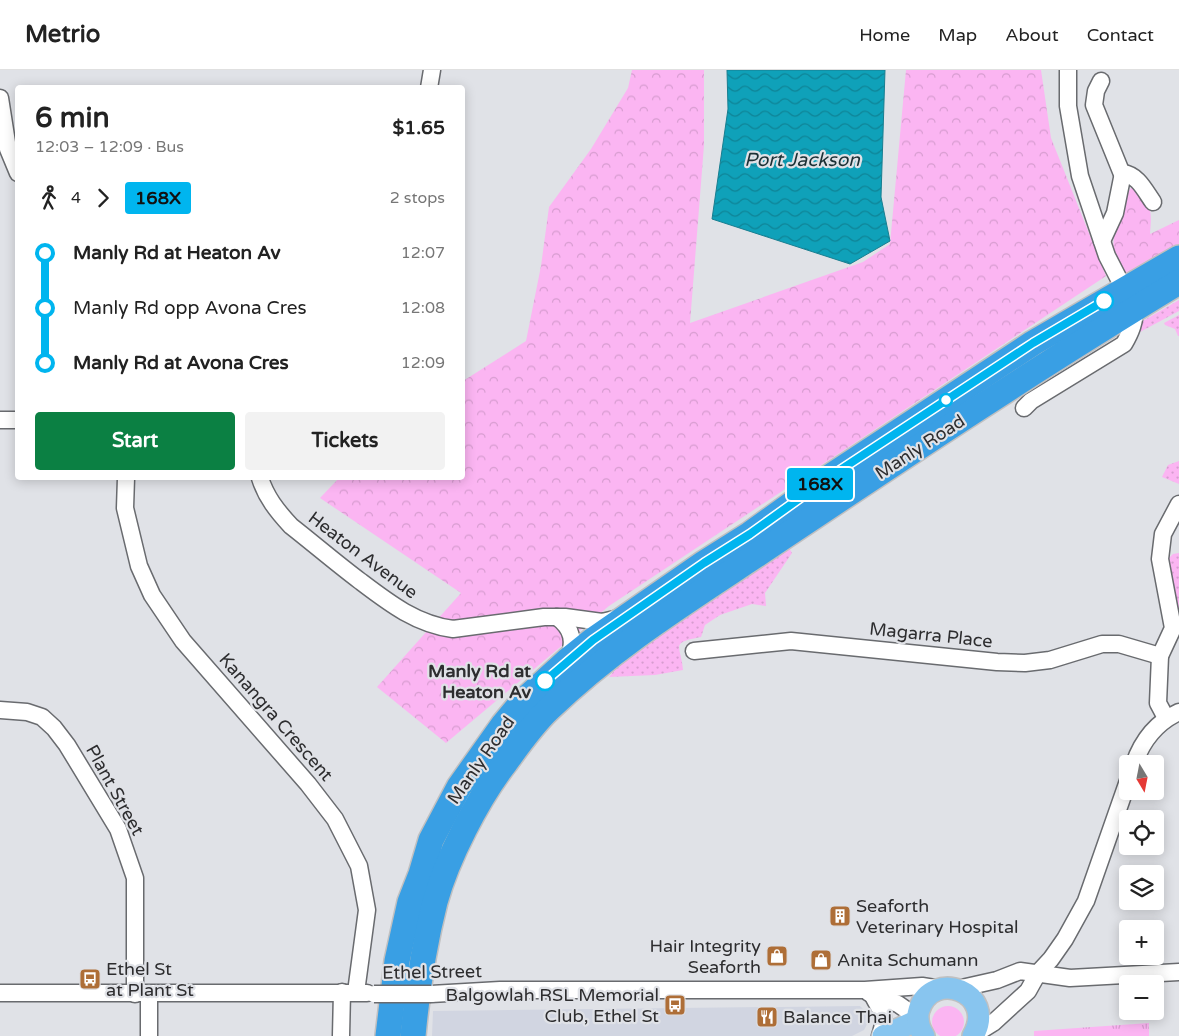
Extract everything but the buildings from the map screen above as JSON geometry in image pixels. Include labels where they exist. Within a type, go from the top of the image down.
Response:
[{"type":"highway","name":"Manly Road","points":[[413,1036],[424,956],[436,900],[456,848],[481,800],[505,762],[546,711],[589,673],[657,621],[959,421],[1130,299],[1179,258]]},
{"type":"highway","name":"Manly Road","points":[[388,1036],[397,961],[406,919],[431,840],[459,787],[503,725],[522,702],[568,660],[626,616],[750,534],[828,478],[1025,349],[1130,299],[1179,282]]},
{"type":"main road","points":[[882,1036],[920,1025],[920,1008],[925,999],[932,992],[949,989],[970,996],[978,1009],[978,1024],[974,1035]]},
{"type":"street","points":[[430,85],[432,70]]},
{"type":"street","points":[[1024,408],[1031,401],[1124,344],[1135,320],[1130,299],[1107,256],[1080,176],[1068,106],[1068,70]]},
{"type":"street","points":[[1101,81],[1096,92],[1094,105],[1122,174],[1115,213],[1102,240]]},
{"type":"street","points":[[0,98],[8,149],[15,166]]},
{"type":"street","points":[[1122,174],[1130,174],[1138,180],[1153,202]]},
{"type":"street","points":[[0,420],[15,420]]},
{"type":"street","name":"Kanangra Crescent","points":[[126,480],[125,508],[139,566],[152,595],[182,641],[308,784],[335,818],[359,866],[367,910],[341,1036]]},
{"type":"street","name":"Heaton Avenue","points":[[261,480],[278,513],[291,526],[392,606],[412,617],[453,630],[557,617],[602,622],[626,616]]},
{"type":"street","points":[[1138,755],[1148,736],[1173,715],[1158,703],[1160,656],[1172,628],[1160,559],[1163,534],[1179,504]]},
{"type":"street","points":[[557,617],[569,628],[572,636],[572,650],[568,660]]},
{"type":"street","name":"Magarra Place","points":[[694,651],[791,641],[998,662],[1025,663],[1050,660],[1102,644],[1119,644],[1160,656]]},
{"type":"street","name":"Plant Street","points":[[0,710],[27,712],[42,717],[54,728],[118,829],[135,878],[142,994],[149,1036]]},
{"type":"street","points":[[974,1035],[993,1023],[1028,991],[1038,973],[1051,959],[1064,939],[1086,902],[1121,800]]},
{"type":"street","name":"Ethel Street","points":[[0,993],[349,992],[431,994],[500,990],[869,993],[922,986],[949,989],[997,980],[1020,971],[1070,978],[1179,972]]},
{"type":"street","points":[[869,993],[884,1016],[882,1036]]},
{"type":"street","name":"Ethel Street","points":[[869,993],[898,1004],[920,1025]]},
{"type":"shaded area","points":[[860,1006],[871,1017],[864,1030],[852,1036],[432,1036],[433,1011]]},
{"type":"green space","points":[[632,70],[704,70],[704,145],[690,323],[863,262],[890,244],[906,70],[1041,70],[1051,138],[1106,276],[609,606],[446,743],[377,687],[461,593],[320,498],[337,480],[465,480],[465,380],[526,341],[541,266],[549,207],[591,149],[628,88]]},
{"type":"green space","points":[[1132,187],[1144,198],[1149,208],[1151,218],[1150,234],[1179,220],[1179,246],[1126,276],[1113,249],[1114,236],[1126,194]]},
{"type":"green space","points":[[1179,300],[1179,311],[1140,332],[1141,322]]},
{"type":"green space","points":[[1179,315],[1178,336],[1175,329],[1164,323]]},
{"type":"green space","points":[[1179,461],[1179,484],[1162,477],[1168,465]]},
{"type":"green space","points":[[789,548],[792,553],[765,593],[766,606],[752,604],[720,615],[705,625],[701,637],[681,643],[679,650],[683,670],[655,675],[609,677],[625,658]]},
{"type":"green space","points":[[1179,553],[1179,616],[1169,558],[1173,554]]},
{"type":"green space","points":[[942,1007],[954,1007],[963,1016],[963,1028],[954,1037],[942,1037],[933,1028],[933,1016]]},
{"type":"green space","points":[[1149,1023],[1149,1036],[1034,1036],[1034,1031]]},
{"type":"water","name":"Port Jackson","points":[[727,70],[885,70],[881,197],[890,241],[850,264],[712,219],[728,109]]},
{"type":"bus line","name":"168X","points":[[545,681],[568,660],[626,616],[750,534],[828,478],[1033,343],[1104,301]]},
{"type":"place","name":"Manly Rd at Heaton Av","points":[[545,681]]},
{"type":"place","name":"Seaforth Veterinary Hospital","points":[[840,916]]},
{"type":"place","name":"Hair Integrity Seaforth","points":[[777,956]]},
{"type":"place","name":"Anita Schumann","points":[[821,960]]},
{"type":"place","name":"Ethel St at Plant St","points":[[90,979]]},
{"type":"place","name":"Balgowlah RSL Memorial Club, Ethel St","points":[[675,1005]]},
{"type":"place","name":"Balance Thai","points":[[767,1017]]}]
